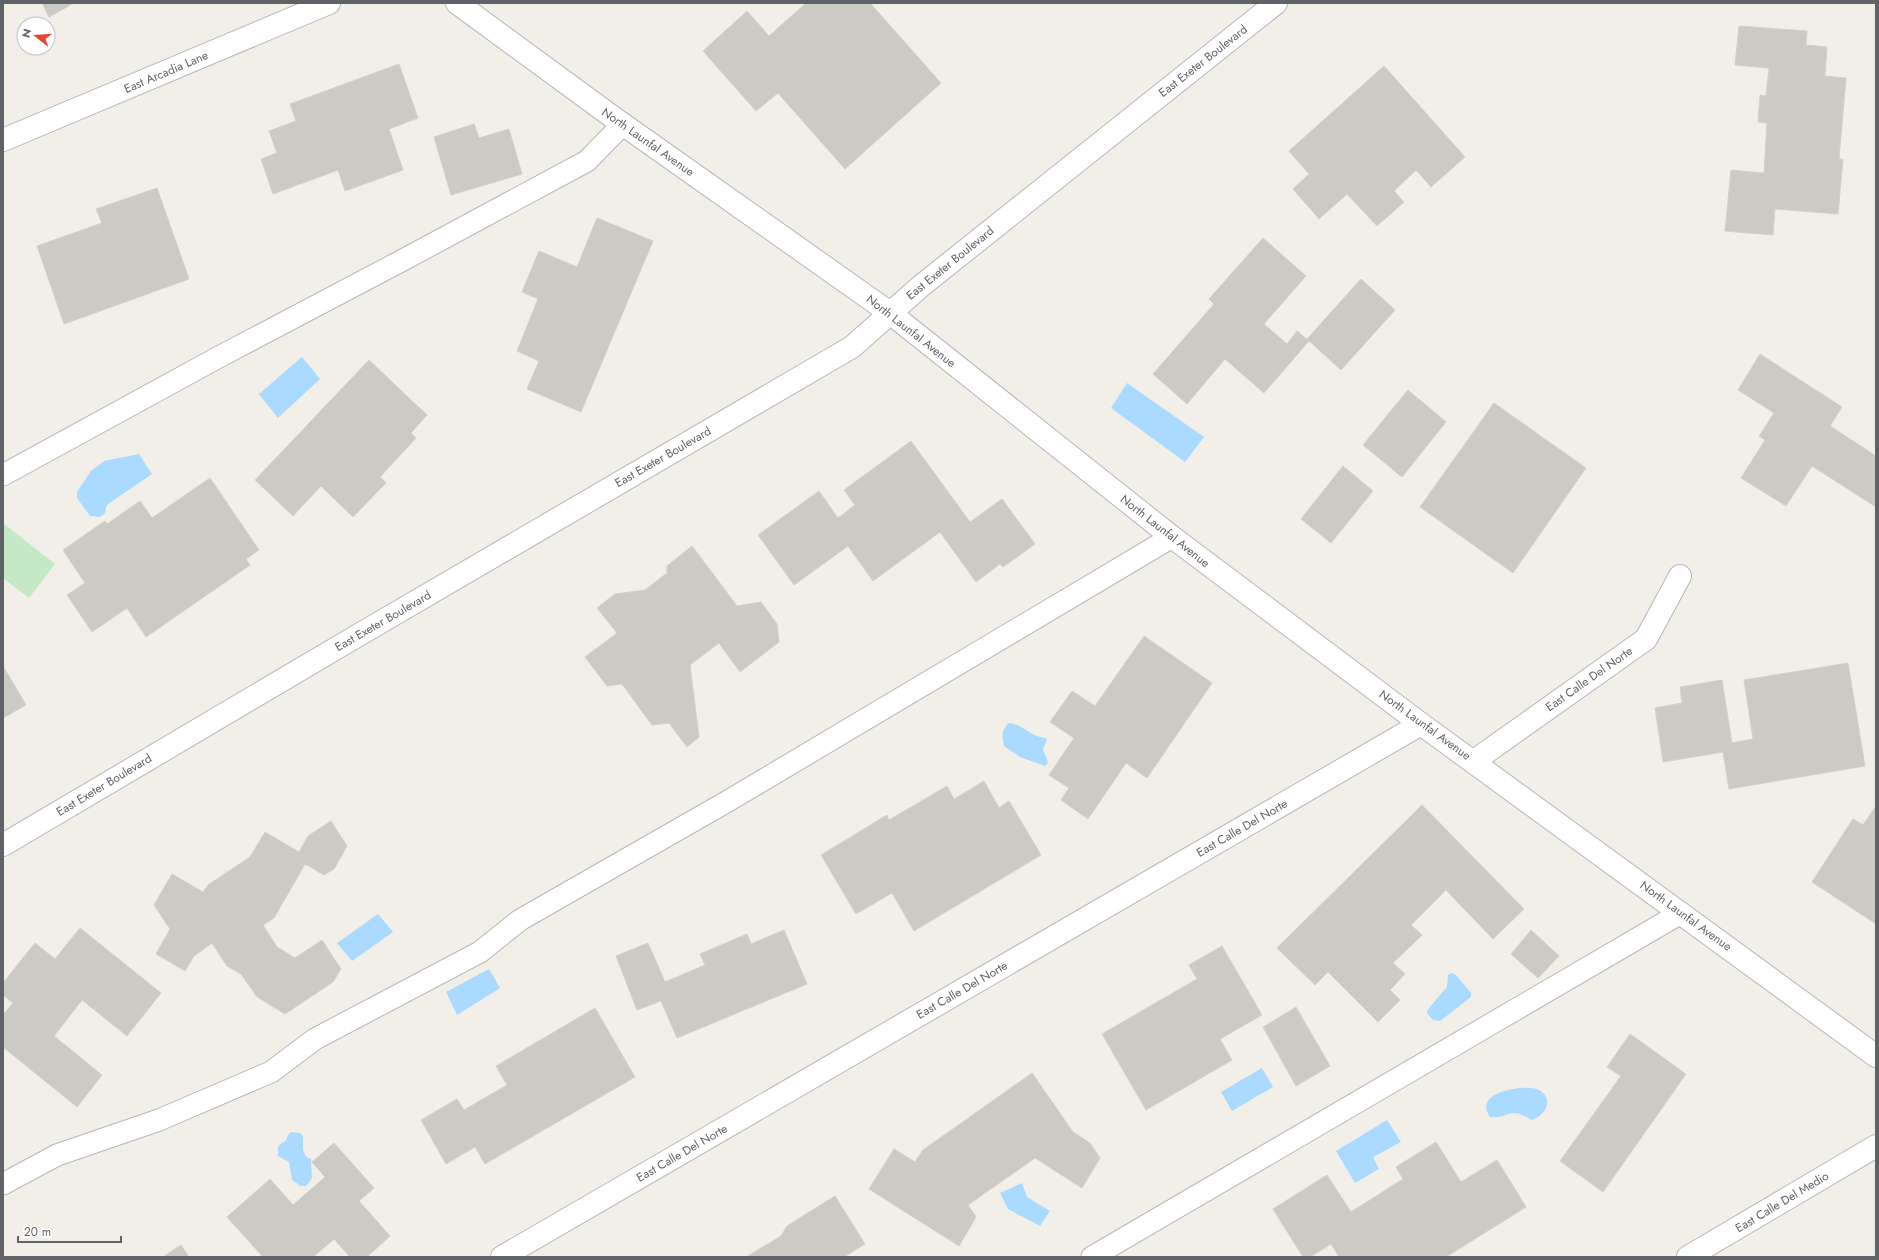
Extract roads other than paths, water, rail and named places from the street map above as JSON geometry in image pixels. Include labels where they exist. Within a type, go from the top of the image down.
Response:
[{"type":"street","name":"East Arcadia Lane","points":[[3,140],[329,3]]},
{"type":"street","name":"North Launfal Avenue","points":[[457,3],[623,124],[890,313],[1172,538],[1421,724],[1681,912],[1876,1056]]},
{"type":"street","name":"East Exeter Boulevard","points":[[3,845],[852,347],[921,286],[1276,3]]},
{"type":"street","name":"East Calle Del Norte","points":[[1474,761],[1646,639],[1680,576]]},
{"type":"street","name":"East Calle Del Norte","points":[[502,1257],[1421,724]]},
{"type":"street","name":"East Calle Del Medio","points":[[1688,1257],[1876,1146]]},
{"type":"lane","points":[[3,475],[217,358],[404,260],[587,160],[623,124]]},
{"type":"lane","points":[[3,1184],[57,1155],[159,1120],[271,1072],[315,1039],[480,952],[520,920],[728,801],[1172,538]]},
{"type":"lane","points":[[1092,1257],[1681,912]]},
{"type":"water","points":[[302,357],[320,379],[278,418],[259,394]]},
{"type":"water","points":[[1127,383],[1204,437],[1185,462],[1111,408]]},
{"type":"water","points":[[139,454],[152,474],[108,504],[105,513],[100,517],[90,516],[77,498],[77,492],[91,471],[104,461]]},
{"type":"water","points":[[1009,723],[1020,726],[1036,736],[1046,738],[1047,740],[1043,749],[1048,763],[1045,766],[1020,757],[1004,746],[1003,733]]},
{"type":"water","points":[[378,914],[393,932],[352,961],[337,943]]},
{"type":"water","points":[[489,969],[500,988],[457,1015],[446,992]]},
{"type":"water","points":[[1451,973],[1456,975],[1471,993],[1471,997],[1440,1021],[1433,1020],[1427,1013],[1428,1009],[1447,987],[1448,975]]},
{"type":"water","points":[[1262,1068],[1273,1087],[1232,1111],[1221,1092]]},
{"type":"water","points":[[1534,1088],[1544,1094],[1547,1102],[1541,1115],[1532,1120],[1518,1113],[1490,1117],[1487,1110],[1489,1099],[1494,1095],[1507,1090]]},
{"type":"water","points":[[1387,1120],[1401,1142],[1373,1157],[1379,1169],[1355,1183],[1336,1151]]},
{"type":"water","points":[[291,1132],[300,1133],[303,1136],[303,1150],[306,1157],[311,1159],[312,1178],[306,1186],[301,1186],[292,1180],[289,1162],[278,1156],[278,1147],[286,1141]]},
{"type":"water","points":[[1022,1183],[1027,1197],[1050,1211],[1040,1226],[1008,1209],[1000,1193]]}]
